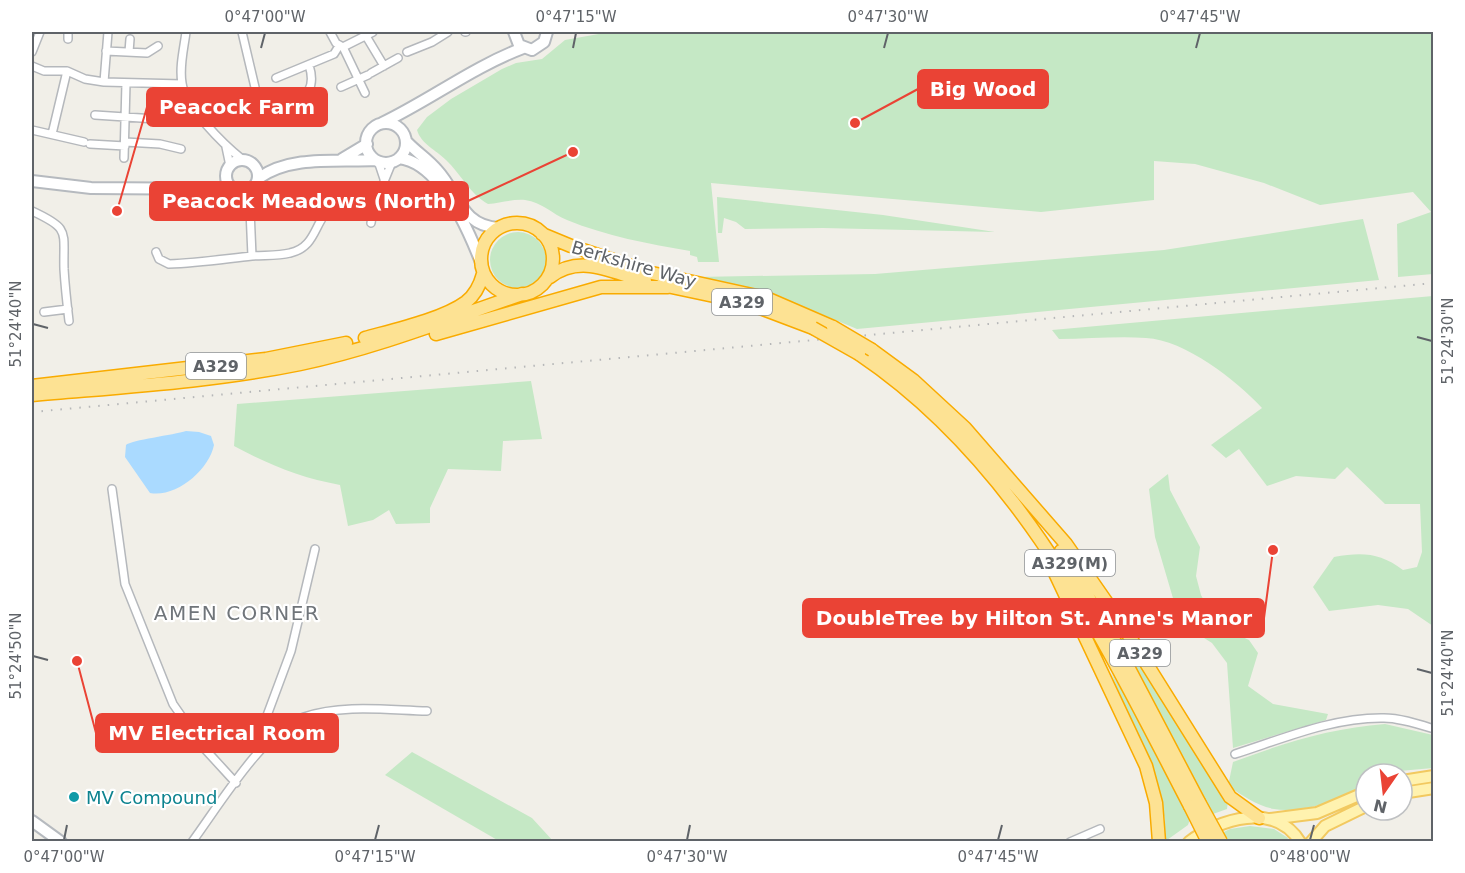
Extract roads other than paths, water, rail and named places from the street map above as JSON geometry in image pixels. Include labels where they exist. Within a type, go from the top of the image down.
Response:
[{"type":"highway","name":"A329","points":[[32,386],[255,360],[347,343],[459,306],[473,294],[482,270],[486,241],[499,228],[521,224],[542,234]]},
{"type":"highway","points":[[542,234],[553,255],[554,267],[550,277]]},
{"type":"highway","name":"Berkshire Way","points":[[542,234],[652,273],[766,298],[833,327],[913,380],[980,444],[1017,489]]},
{"type":"highway","name":"Berkshire Way","points":[[550,277],[567,267],[584,264],[668,287],[747,303],[813,328],[860,354],[896,380],[949,426],[990,471],[1028,520]]},
{"type":"highway","points":[[482,270],[494,288],[522,294]]},
{"type":"highway","name":"A329","points":[[302,363],[428,328],[536,290],[550,277]]},
{"type":"highway","name":"A329","points":[[32,395],[218,376],[336,359],[388,348],[522,307],[601,287],[668,287]]},
{"type":"highway","name":"A329","points":[[1017,489],[1066,544],[1096,586],[1230,797],[1264,818]]},
{"type":"highway","name":"A329(M)","points":[[1017,489],[1085,586],[1194,804],[1208,842]]},
{"type":"highway","name":"A329","points":[[1028,520],[1078,617],[1146,766],[1156,803],[1159,842]]},
{"type":"highway","name":"A329(M)","points":[[1028,520],[1085,609],[1194,804],[1221,842]]},
{"type":"main road","points":[[1414,779],[1434,776]]},
{"type":"main road","points":[[1414,791],[1434,788]]},
{"type":"main road","points":[[1189,842],[1219,824],[1317,813],[1354,797]]},
{"type":"main road","points":[[1311,842],[1325,826],[1354,812]]},
{"type":"main road","points":[[1264,818],[1284,826],[1300,842]]},
{"type":"street","points":[[32,52],[40,32]]},
{"type":"street","points":[[104,82],[108,32]]},
{"type":"street","points":[[186,32],[182,84],[187,99],[226,147],[248,162],[280,167],[342,159],[396,160],[420,165],[436,180],[464,224],[482,270]]},
{"type":"street","points":[[242,32],[258,100]]},
{"type":"street","points":[[330,32],[341,47],[365,93]]},
{"type":"street","points":[[407,52],[432,42],[448,32]]},
{"type":"street","points":[[384,179],[376,160],[369,154],[367,144],[370,132],[489,61],[523,48],[537,48],[546,35],[557,32]]},
{"type":"street","points":[[276,78],[334,54],[341,47],[370,34],[384,66]]},
{"type":"street","points":[[489,61],[514,34],[523,48]]},
{"type":"street","points":[[129,52],[130,39]]},
{"type":"street","points":[[106,51],[147,53],[158,46]]},
{"type":"street","points":[[341,87],[398,58]]},
{"type":"street","points":[[288,105],[303,99],[310,91],[313,79],[309,65]]},
{"type":"street","points":[[32,66],[44,71],[67,71],[86,79],[104,82],[182,84]]},
{"type":"street","points":[[52,134],[67,71]]},
{"type":"street","points":[[124,158],[126,83]]},
{"type":"street","points":[[372,223],[374,206],[384,179],[396,160],[405,138],[407,120],[417,106]]},
{"type":"street","points":[[95,115],[156,118]]},
{"type":"street","points":[[382,123],[393,124],[439,171],[472,219],[482,225],[499,228]]},
{"type":"street","points":[[32,130],[87,143],[160,144],[181,149]]},
{"type":"street","points":[[342,159],[367,144]]},
{"type":"street","points":[[226,147],[228,169],[226,181],[250,210]]},
{"type":"street","points":[[204,187],[228,169],[248,162]]},
{"type":"street","points":[[248,162],[257,182],[250,210],[252,256]]},
{"type":"street","points":[[32,182],[92,188],[204,187],[248,192],[257,182],[280,167]]},
{"type":"street","points":[[156,252],[159,259],[169,264],[291,253],[304,246],[312,238],[324,213],[334,205],[349,203],[374,206]]},
{"type":"street","points":[[32,211],[57,226],[64,234],[66,243],[64,272],[69,321]]},
{"type":"street","points":[[44,312],[68,309]]},
{"type":"street","points":[[112,489],[125,584],[173,704],[211,756],[236,783]]},
{"type":"street","points":[[260,748],[259,737],[291,651],[315,549]]},
{"type":"street","points":[[192,842],[260,748],[283,728],[311,714],[339,710],[427,711]]},
{"type":"street","points":[[1235,754],[1319,727],[1360,720],[1385,718],[1434,729]]},
{"type":"street","points":[[32,821],[61,842]]},
{"type":"street","points":[[32,828],[47,832]]},
{"type":"street","points":[[1070,842],[1100,829]]},
{"type":"water","points":[[186,431],[211,436],[214,445],[206,464],[180,487],[160,493],[150,493],[125,457],[126,445]]},
{"type":"railway","points":[[32,412],[1434,283]]},
{"type":"place","name":"Big Wood","points":[[855,123]]},
{"type":"place","name":"Peacock Meadows (North)","points":[[573,152]]},
{"type":"place","name":"Peacock Farm","points":[[117,211]]},
{"type":"place","name":"DoubleTree by Hilton St. Anne's Manor","points":[[1273,550]]},
{"type":"place","name":"MV Electrical Room","points":[[77,661]]},
{"type":"place","name":"MV Compound","points":[[74,797]]},
{"type":"district","name":"AMEN CORNER","points":[[237,613]]}]
